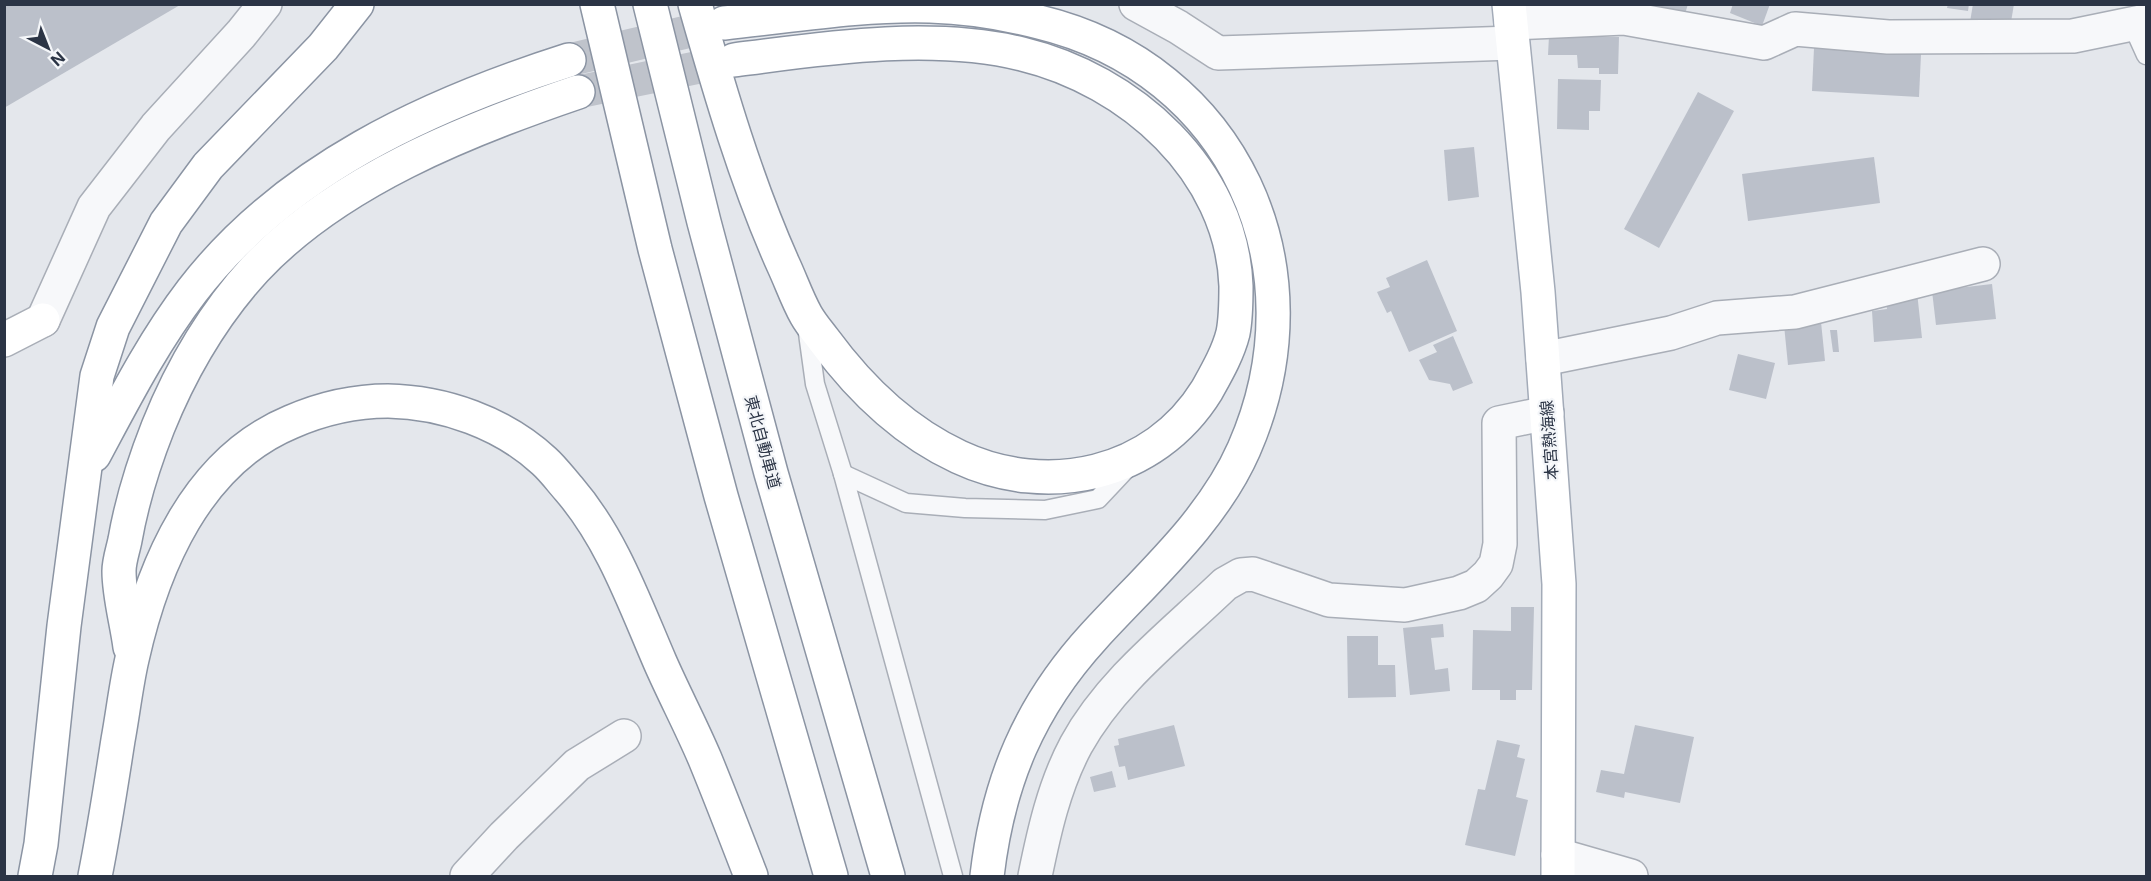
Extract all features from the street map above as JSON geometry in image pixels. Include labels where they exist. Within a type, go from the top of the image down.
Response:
[{"type":"main road","points":[[35,876],[41,844],[64,626],[97,376],[110,337],[166,223],[208,166],[323,46],[357,4]]},
{"type":"main road","points":[[597,4],[655,249],[706,440],[831,876]]},
{"type":"main road","name":"東北自動車道","points":[[650,4],[704,222],[771,473],[888,876]]},
{"type":"main road","points":[[695,4],[717,82],[766,226],[806,315],[838,359],[901,424],[935,446],[970,463],[1002,472],[1033,477],[1065,477],[1099,471],[1138,456],[1169,434],[1197,405],[1219,369],[1233,333],[1236,302],[1234,258],[1224,223],[1209,191],[1189,159],[1167,134],[1139,110],[1108,89],[1065,68],[1023,54],[974,45],[923,43],[864,46],[734,60]]},
{"type":"main road","points":[[724,24],[862,9],[930,6],[984,11],[1040,22],[1093,39],[1138,64],[1172,90],[1200,117],[1223,146],[1244,180],[1261,223],[1270,261],[1274,301],[1272,340],[1268,374],[1260,408],[1244,451],[1200,521],[1091,639],[1038,708],[1019,748],[1002,796],[987,876]]},
{"type":"main road","name":"本宮熱海線","points":[[1511,24],[1538,292],[1559,584],[1558,866]]},
{"type":"main road","points":[[86,469],[158,340],[192,291],[228,249],[274,208],[324,170],[377,137],[439,107],[502,82],[569,60]]},
{"type":"main road","points":[[132,658],[119,570],[141,470],[164,411],[189,361],[220,312],[256,269],[297,231],[344,198],[452,139],[578,92]]},
{"type":"main road","points":[[4,340],[43,320]]},
{"type":"main road","points":[[95,876],[132,658],[155,581],[178,531],[204,489],[232,459],[270,430],[315,411],[361,401],[413,402],[461,413],[506,433],[544,460],[572,492],[603,537],[630,591],[704,757],[751,876]]},
{"type":"street","points":[[43,320],[94,207],[156,127],[266,4]]},
{"type":"street","points":[[1136,4],[1178,27],[1218,53],[1511,24],[1624,18],[1637,12],[1764,43],[1799,17],[1888,37],[2073,36],[2139,23]]},
{"type":"street","points":[[1543,359],[1671,333],[1717,318],[1795,312],[1983,264]]},
{"type":"street","points":[[1035,876],[1046,824],[1059,786],[1076,747],[1091,721],[1110,695],[1141,663],[1225,584],[1241,575],[1253,574],[1329,600],[1404,605],[1459,593],[1476,586],[1496,564],[1500,544],[1499,423],[1547,413]]},
{"type":"street","points":[[467,876],[504,836],[577,765],[624,736]]},
{"type":"street","points":[[1558,866],[1631,876]]},
{"type":"lane","points":[[2139,23],[2146,55]]},
{"type":"lane","points":[[806,315],[815,384],[843,474],[953,876]]},
{"type":"lane","points":[[843,474],[906,503],[965,508],[1045,510],[1098,499],[1138,456]]},
{"type":"building","points":[[1652,4],[1688,4],[1685,14]]},
{"type":"building","points":[[1733,4],[1770,4],[1762,26],[1730,13]]},
{"type":"building","points":[[1948,4],[1969,4],[1968,11],[1947,8]]},
{"type":"building","points":[[1973,4],[2014,4],[2010,28],[1970,22]]},
{"type":"building","points":[[4,5],[180,5],[4,108]]},
{"type":"building","points":[[1549,36],[1619,37],[1618,74],[1599,74],[1599,68],[1578,68],[1577,55],[1548,55]]},
{"type":"building","points":[[1814,48],[1921,54],[1919,97],[1812,91]]},
{"type":"building","points":[[1558,79],[1601,80],[1600,111],[1589,111],[1589,130],[1557,129]]},
{"type":"building","points":[[1698,92],[1734,111],[1659,248],[1624,229]]},
{"type":"building","points":[[1474,147],[1479,197],[1448,201],[1444,150]]},
{"type":"building","points":[[1874,157],[1880,203],[1748,221],[1742,174]]},
{"type":"building","points":[[1427,260],[1457,331],[1409,352],[1391,311],[1387,313],[1377,292],[1390,287],[1386,278]]},
{"type":"building","points":[[1992,284],[1996,319],[1936,325],[1932,291]]},
{"type":"building","points":[[1917,292],[1922,338],[1874,342],[1872,311],[1887,309],[1886,303]]},
{"type":"building","points":[[1821,322],[1825,361],[1788,365],[1784,325]]},
{"type":"building","points":[[1830,330],[1837,330],[1839,352],[1833,352]]},
{"type":"building","points":[[1453,336],[1473,383],[1453,391],[1450,384],[1429,380],[1419,360],[1437,352],[1433,345]]},
{"type":"building","points":[[1738,354],[1775,363],[1766,399],[1729,390]]},
{"type":"building","points":[[1511,607],[1534,607],[1532,690],[1516,690],[1516,700],[1500,700],[1500,690],[1472,690],[1473,630],[1511,631]]},
{"type":"building","points":[[1443,624],[1444,637],[1431,638],[1435,670],[1448,668],[1450,691],[1410,695],[1403,628]]},
{"type":"building","points":[[1347,636],[1378,636],[1378,665],[1395,665],[1396,697],[1348,698]]},
{"type":"building","points":[[1174,725],[1185,766],[1128,780],[1125,766],[1119,767],[1114,746],[1119,745],[1118,739]]},
{"type":"building","points":[[1635,725],[1694,737],[1680,803],[1625,792],[1624,798],[1596,792],[1601,770],[1624,774]]},
{"type":"building","points":[[1497,740],[1520,745],[1517,757],[1525,759],[1516,797],[1528,800],[1515,856],[1465,845],[1478,789],[1485,790]]},
{"type":"building","points":[[1112,771],[1116,787],[1094,792],[1090,777]]},
{"type":"tunnel","points":[[569,60],[724,23]]},
{"type":"tunnel","points":[[578,92],[734,60]]}]
